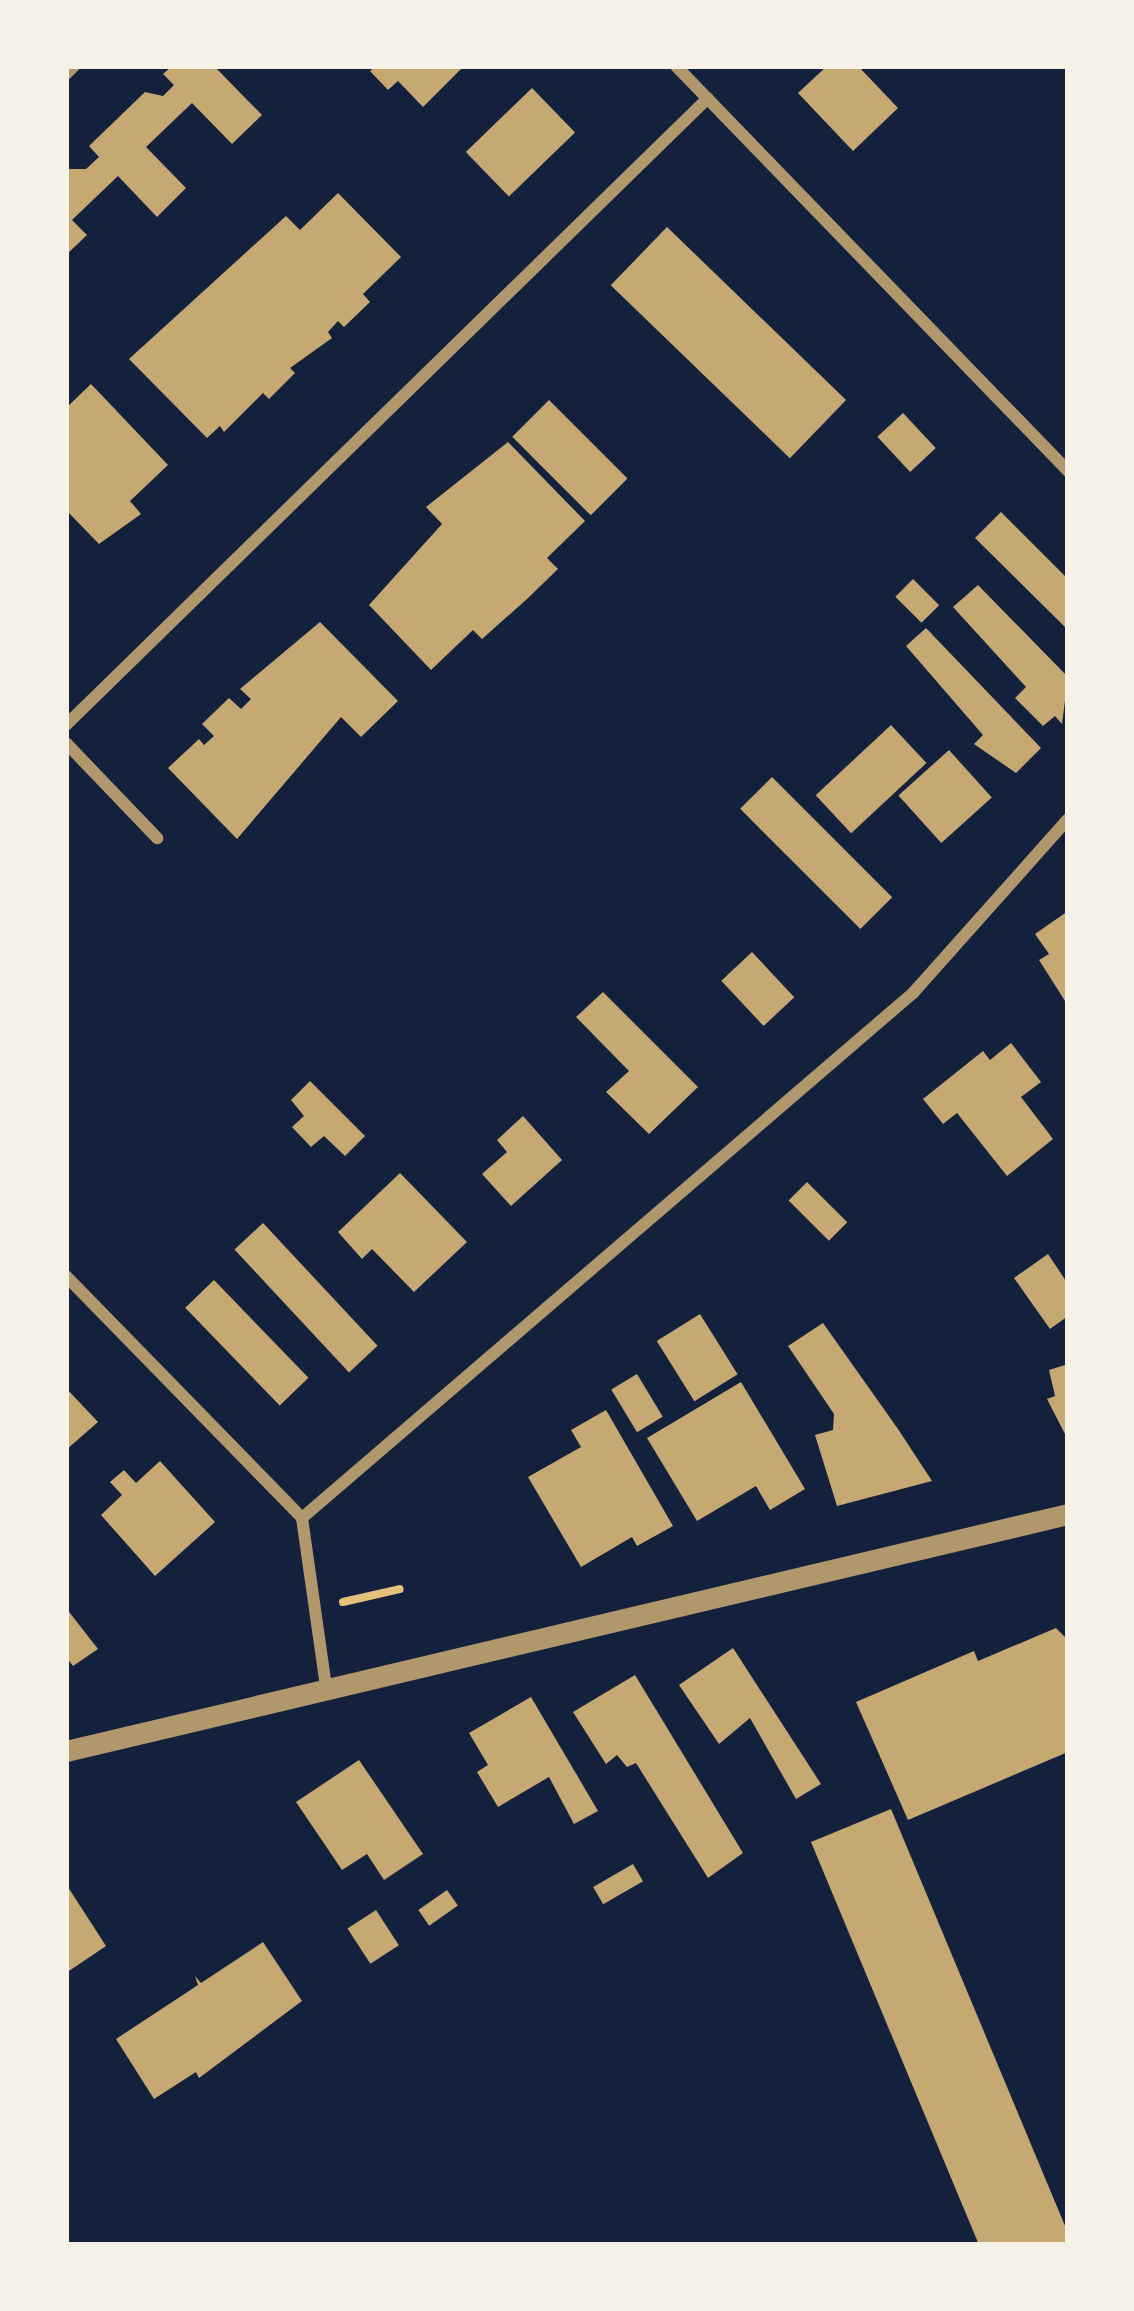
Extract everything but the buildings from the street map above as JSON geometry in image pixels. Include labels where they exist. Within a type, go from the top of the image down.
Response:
[{"type":"street","points":[[66,74],[74,66]]},
{"type":"street","points":[[676,66],[1068,471]]},
{"type":"street","points":[[66,725],[708,98]]},
{"type":"street","points":[[66,743],[157,838]]},
{"type":"street","points":[[302,1518],[913,993],[1068,819]]},
{"type":"street","points":[[66,1276],[302,1518],[326,1686]]},
{"type":"street","points":[[66,1751],[1068,1514]]}]
